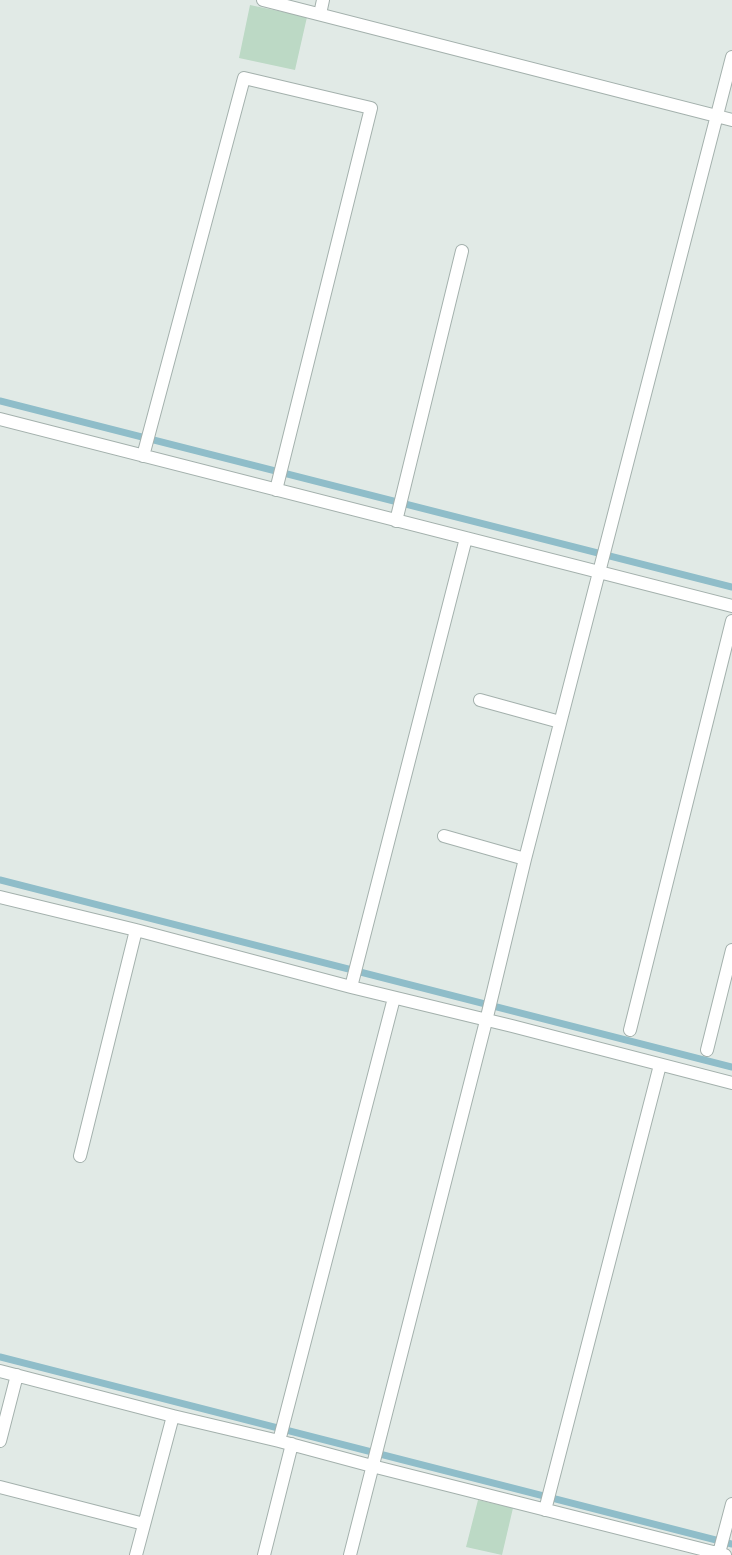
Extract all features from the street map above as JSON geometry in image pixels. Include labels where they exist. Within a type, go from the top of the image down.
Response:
[{"type":"street","points":[[263,0],[732,120]]},
{"type":"street","points":[[320,14],[323,0]]},
{"type":"street","points":[[350,1555],[487,1017],[525,859],[732,57]]},
{"type":"street","points":[[145,450],[244,78],[372,108],[278,484]]},
{"type":"street","points":[[397,515],[462,251]]},
{"type":"street","points":[[0,419],[145,450],[397,515],[466,538],[600,567],[732,606]]},
{"type":"street","points":[[353,983],[466,538]]},
{"type":"street","points":[[630,1030],[732,621]]},
{"type":"street","points":[[480,700],[560,722]]},
{"type":"street","points":[[444,836],[525,859]]},
{"type":"street","points":[[0,897],[353,983],[394,998],[487,1017],[512,1026],[732,1083]]},
{"type":"street","points":[[80,1156],[136,930]]},
{"type":"street","points":[[707,1050],[732,950]]},
{"type":"street","points":[[281,1433],[394,998]]},
{"type":"street","points":[[547,1502],[660,1065]]},
{"type":"street","points":[[0,1371],[173,1416],[281,1433],[292,1444],[374,1457],[722,1548],[732,1504]]},
{"type":"street","points":[[0,1441],[17,1375]]},
{"type":"street","points":[[136,1555],[173,1416]]},
{"type":"street","points":[[264,1555],[292,1444]]},
{"type":"street","points":[[0,1487],[144,1524]]},
{"type":"green space","points":[[250,5],[307,17],[295,70],[239,58]]},
{"type":"green space","points":[[478,1500],[513,1508],[502,1555],[466,1547]]},
{"type":"waterway","points":[[0,401],[732,587]]},
{"type":"waterway","points":[[0,880],[732,1067]]},
{"type":"waterway","points":[[0,1357],[732,1544]]}]
